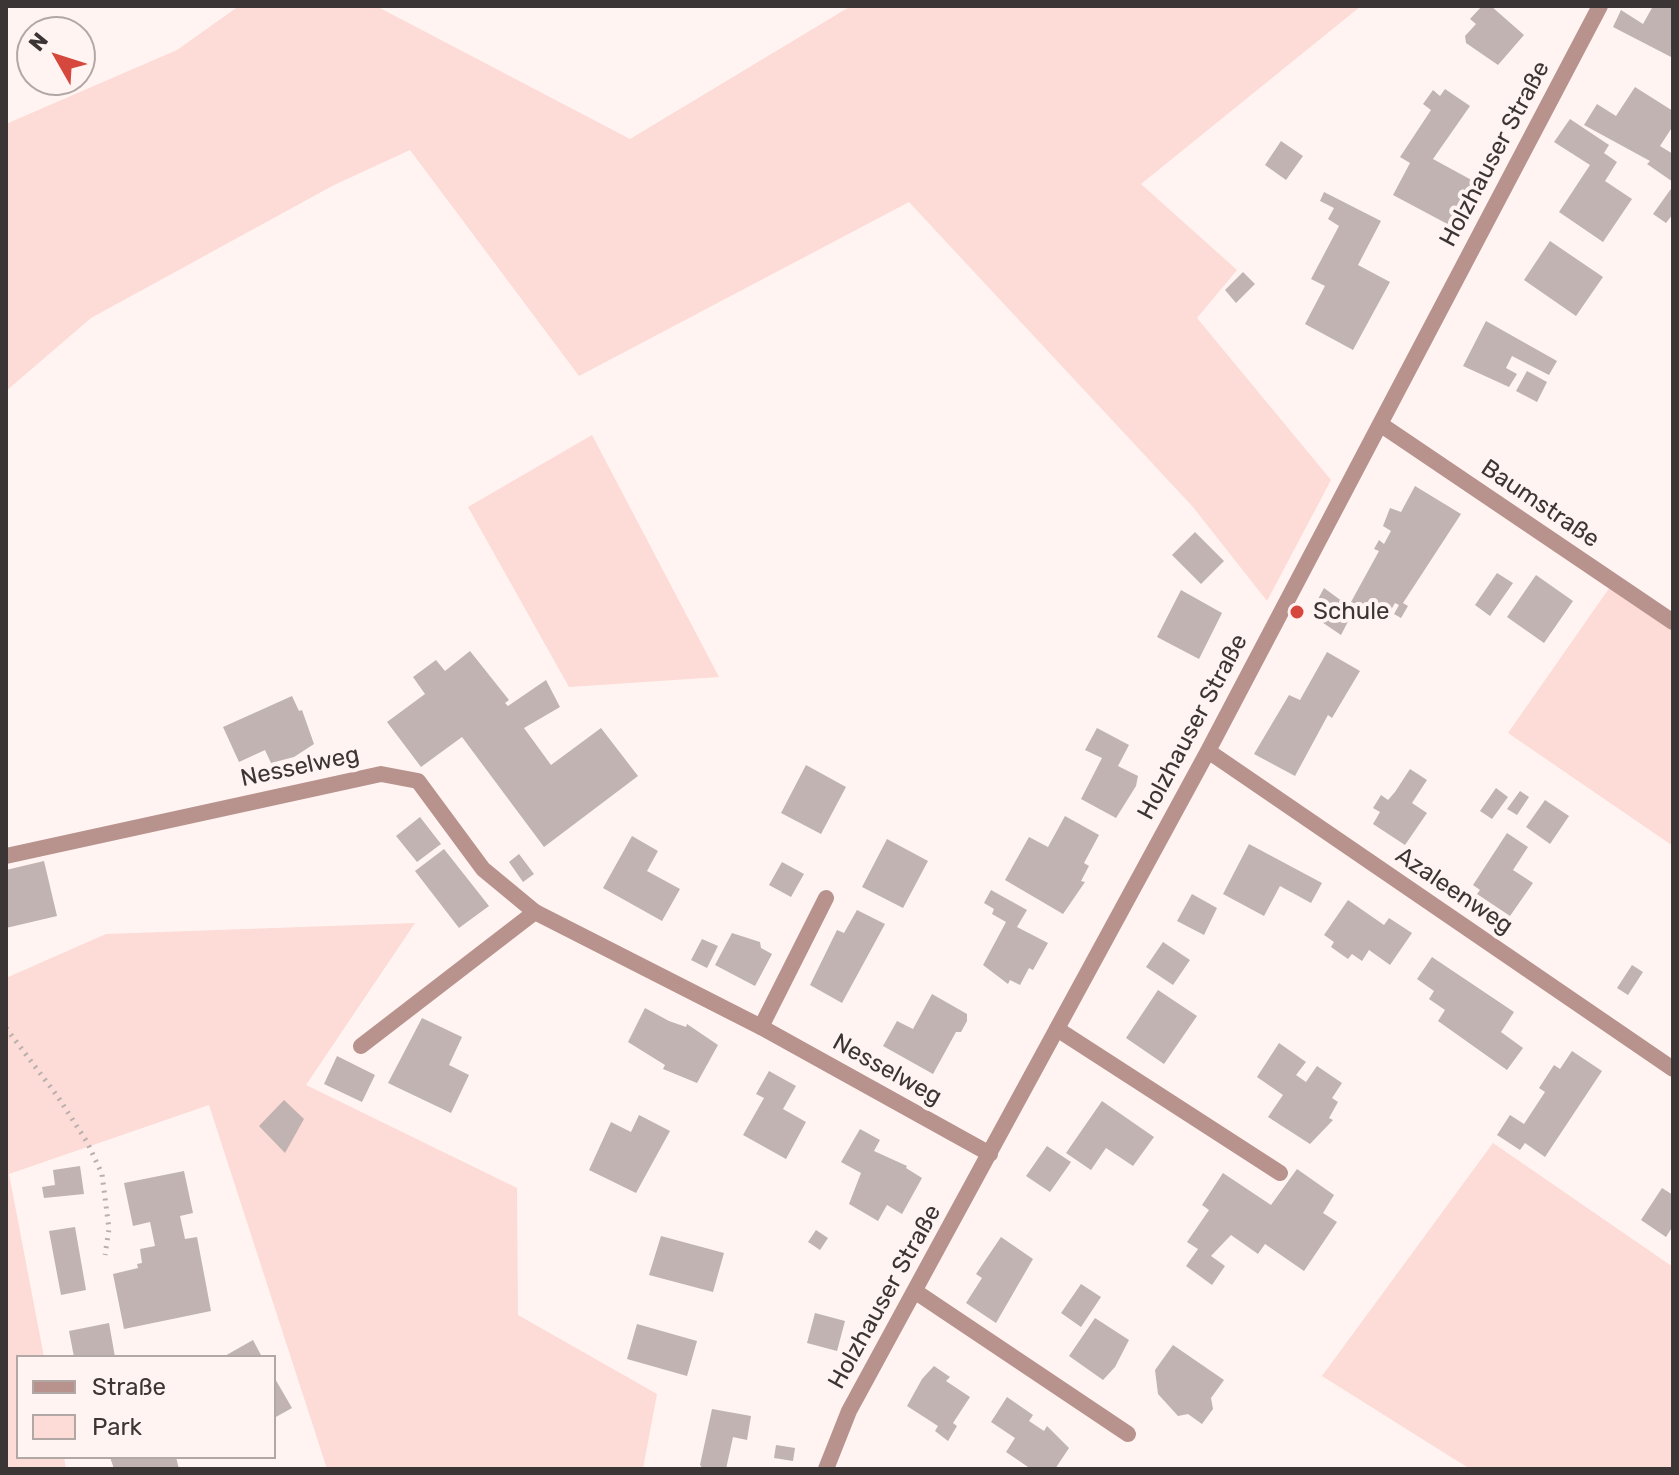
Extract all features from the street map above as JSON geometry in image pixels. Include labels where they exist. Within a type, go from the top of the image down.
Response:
[{"type":"street","name":"Holzhauser Straße","points":[[826,1469],[849,1411],[1208,751],[1600,6]]},
{"type":"street","name":"Baumstraße","points":[[1380,424],[1673,622]]},
{"type":"street","name":"Azaleenweg","points":[[1208,751],[1673,1069]]},
{"type":"street","name":"Nesselweg","points":[[6,856],[381,774],[418,781],[483,869],[535,912],[761,1027],[990,1154]]},
{"type":"street","points":[[761,1027],[826,898]]},
{"type":"street","points":[[361,1046],[535,912]]},
{"type":"street","points":[[1057,1029],[1280,1173]]},
{"type":"street","points":[[916,1292],[1128,1434]]},
{"type":"path","points":[[6,1028],[65,1108],[102,1174],[109,1229],[105,1255]]},
{"type":"green space","points":[[239,6],[376,6],[630,139],[851,6],[1361,6],[1141,184],[1237,270],[1197,318],[1331,480],[1267,601],[1193,507],[909,202],[579,376],[410,150],[334,185],[91,318],[6,391],[6,124],[71,96],[96,96],[96,85],[177,50]]},
{"type":"green space","points":[[592,435],[719,677],[569,687],[468,507]]},
{"type":"green space","points":[[1617,577],[1673,617],[1673,846],[1508,733]]},
{"type":"green space","points":[[415,923],[306,1085],[517,1188],[518,1315],[657,1394],[643,1469],[327,1469],[209,1105],[9,1174],[44,1355],[16,1355],[16,1459],[64,1459],[66,1469],[6,1469],[6,978],[106,934]]},
{"type":"green space","points":[[1493,1143],[1673,1267],[1673,1469],[1470,1469],[1322,1376]]},
{"type":"building","points":[[1482,6],[1491,6],[1524,35],[1498,65],[1466,43],[1465,36],[1476,24],[1470,19]]},
{"type":"building","points":[[1653,6],[1673,6],[1673,58],[1613,27],[1621,10],[1643,24]]},
{"type":"building","points":[[1635,87],[1673,111],[1673,126],[1660,146],[1673,154],[1673,182],[1647,164],[1650,161],[1584,125],[1597,104],[1616,116]]},
{"type":"building","points":[[1445,89],[1470,106],[1433,159],[1477,183],[1453,227],[1393,195],[1410,163],[1400,157],[1431,110],[1423,104],[1433,90],[1440,96]]},
{"type":"building","points":[[1570,119],[1609,145],[1604,153],[1617,162],[1605,181],[1632,199],[1603,242],[1559,212],[1590,165],[1554,142]]},
{"type":"building","points":[[1281,141],[1303,156],[1286,180],[1265,165]]},
{"type":"building","points":[[1673,186],[1673,214],[1666,223],[1653,214]]},
{"type":"building","points":[[1324,192],[1381,221],[1358,265],[1390,282],[1353,350],[1305,324],[1325,286],[1311,279],[1339,226],[1328,219],[1334,208],[1320,201]]},
{"type":"building","points":[[1550,241],[1603,277],[1576,316],[1524,280]]},
{"type":"building","points":[[1243,272],[1255,284],[1236,303],[1225,290]]},
{"type":"building","points":[[1486,321],[1557,361],[1549,375],[1512,356],[1506,368],[1517,374],[1509,387],[1463,366]]},
{"type":"building","points":[[1527,371],[1547,382],[1537,402],[1516,391]]},
{"type":"building","points":[[1415,486],[1461,514],[1403,603],[1408,606],[1401,618],[1394,614],[1399,605],[1395,603],[1384,622],[1351,602],[1379,551],[1374,549],[1379,540],[1384,544],[1391,531],[1383,526],[1390,508],[1401,512]]},
{"type":"building","points":[[1195,532],[1224,561],[1201,584],[1172,555]]},
{"type":"building","points":[[1497,573],[1513,583],[1490,616],[1475,605]]},
{"type":"building","points":[[1536,575],[1573,601],[1544,643],[1507,617]]},
{"type":"building","points":[[1324,588],[1354,610],[1341,635],[1310,614]]},
{"type":"building","points":[[1181,590],[1222,613],[1199,659],[1157,637]]},
{"type":"building","points":[[470,651],[509,700],[505,703],[508,706],[546,680],[560,707],[524,728],[551,765],[601,728],[638,776],[544,847],[462,737],[421,767],[387,722],[425,694],[413,677],[436,660],[445,671]]},
{"type":"building","points":[[1327,652],[1360,671],[1332,718],[1328,715],[1295,776],[1254,754],[1289,695],[1300,700]]},
{"type":"building","points":[[292,696],[299,711],[302,710],[314,744],[294,757],[271,763],[265,750],[239,762],[223,727]]},
{"type":"building","points":[[1097,728],[1129,745],[1118,766],[1138,776],[1136,786],[1116,818],[1081,799],[1102,758],[1085,750]]},
{"type":"building","points":[[806,765],[846,787],[821,834],[781,813]]},
{"type":"building","points":[[1410,769],[1427,780],[1412,803],[1427,813],[1405,845],[1373,824],[1380,812],[1373,808],[1381,795],[1388,800]]},
{"type":"building","points":[[1496,788],[1508,797],[1492,819],[1480,811]]},
{"type":"building","points":[[1520,791],[1529,797],[1517,815],[1507,809]]},
{"type":"building","points":[[1545,800],[1569,816],[1550,844],[1526,827]]},
{"type":"building","points":[[1065,816],[1099,835],[1084,863],[1089,866],[1081,881],[1085,882],[1063,914],[1005,880],[1029,837],[1048,847]]},
{"type":"building","points":[[420,817],[441,844],[417,862],[396,836]]},
{"type":"building","points":[[1507,833],[1528,847],[1513,870],[1533,883],[1510,916],[1477,894],[1480,890],[1473,885]]},
{"type":"building","points":[[632,836],[658,851],[647,871],[680,889],[662,921],[603,888]]},
{"type":"building","points":[[887,839],[928,861],[903,908],[862,887]]},
{"type":"building","points":[[1249,844],[1322,883],[1311,903],[1280,886],[1264,916],[1223,894]]},
{"type":"building","points":[[444,849],[489,906],[459,928],[415,871]]},
{"type":"building","points":[[519,854],[534,874],[523,882],[509,862]]},
{"type":"building","points":[[44,861],[57,916],[6,928],[6,870]]},
{"type":"building","points":[[782,862],[804,874],[791,897],[769,885]]},
{"type":"building","points":[[991,890],[1027,910],[1017,927],[1048,943],[1033,970],[1029,968],[1020,985],[1010,980],[1008,984],[983,965],[1006,922],[992,914],[994,909],[984,903]]},
{"type":"building","points":[[1192,894],[1217,908],[1204,935],[1177,921]]},
{"type":"building","points":[[1348,900],[1384,925],[1389,918],[1412,933],[1390,965],[1369,950],[1362,961],[1352,954],[1348,959],[1331,947],[1334,942],[1324,935]]},
{"type":"building","points":[[857,910],[885,924],[842,1003],[810,985],[837,930],[844,933]]},
{"type":"building","points":[[732,933],[760,942],[761,948],[772,954],[755,986],[715,965]]},
{"type":"building","points":[[702,939],[718,946],[707,968],[691,960]]},
{"type":"building","points":[[1163,942],[1190,960],[1173,985],[1146,967]]},
{"type":"building","points":[[1432,957],[1514,1012],[1501,1032],[1523,1048],[1507,1070],[1438,1021],[1445,1010],[1429,999],[1434,991],[1417,979]]},
{"type":"building","points":[[1632,965],[1643,972],[1628,995],[1617,988]]},
{"type":"building","points":[[1158,990],[1197,1016],[1164,1064],[1126,1038]]},
{"type":"building","points":[[932,994],[967,1014],[961,1032],[956,1032],[933,1074],[883,1046],[897,1021],[913,1029]]},
{"type":"building","points":[[645,1008],[669,1021],[686,1027],[687,1024],[718,1045],[697,1083],[663,1069],[665,1065],[628,1042]]},
{"type":"building","points":[[422,1018],[462,1037],[449,1065],[469,1075],[451,1113],[388,1083]]},
{"type":"building","points":[[1279,1043],[1306,1062],[1296,1075],[1306,1082],[1317,1066],[1342,1083],[1332,1098],[1338,1102],[1329,1118],[1333,1120],[1310,1144],[1268,1117],[1283,1095],[1257,1077]]},
{"type":"building","points":[[1572,1051],[1602,1071],[1545,1157],[1525,1143],[1520,1150],[1497,1135],[1510,1115],[1524,1124],[1545,1092],[1539,1088],[1554,1065],[1560,1069]]},
{"type":"building","points":[[337,1056],[375,1075],[362,1102],[324,1084]]},
{"type":"building","points":[[769,1071],[796,1086],[783,1109],[806,1122],[786,1159],[743,1135],[764,1098],[756,1094]]},
{"type":"building","points":[[284,1100],[304,1119],[285,1153],[259,1126]]},
{"type":"building","points":[[1102,1101],[1154,1137],[1133,1166],[1106,1148],[1091,1170],[1066,1153]]},
{"type":"building","points":[[639,1115],[670,1131],[636,1193],[589,1170],[611,1122],[631,1132]]},
{"type":"building","points":[[860,1129],[880,1140],[874,1151],[907,1166],[922,1178],[902,1214],[887,1205],[878,1221],[849,1204],[861,1173],[841,1162]]},
{"type":"building","points":[[1047,1146],[1071,1162],[1050,1192],[1026,1176]]},
{"type":"building","points":[[80,1166],[84,1194],[44,1198],[42,1187],[55,1185],[53,1170]]},
{"type":"building","points":[[1297,1169],[1334,1195],[1323,1213],[1337,1222],[1304,1271],[1265,1244],[1258,1254],[1231,1235],[1211,1256],[1225,1266],[1212,1285],[1186,1266],[1198,1249],[1187,1242],[1209,1210],[1202,1205],[1223,1173],[1271,1205]]},
{"type":"building","points":[[184,1171],[193,1213],[180,1216],[185,1239],[197,1237],[211,1311],[124,1329],[113,1274],[138,1268],[137,1264],[142,1263],[140,1249],[155,1246],[150,1222],[133,1226],[124,1183]]},
{"type":"building","points":[[1662,1188],[1673,1195],[1673,1226],[1666,1237],[1641,1220]]},
{"type":"building","points":[[75,1227],[86,1290],[61,1295],[49,1231]]},
{"type":"building","points":[[816,1230],[828,1238],[820,1250],[808,1242]]},
{"type":"building","points":[[661,1236],[724,1253],[713,1292],[649,1275]]},
{"type":"building","points":[[1001,1237],[1033,1259],[996,1323],[966,1303],[982,1278],[976,1274]]},
{"type":"building","points":[[1081,1284],[1101,1297],[1081,1327],[1061,1313]]},
{"type":"building","points":[[815,1313],[845,1321],[837,1351],[807,1343]]},
{"type":"building","points":[[1095,1318],[1129,1340],[1115,1367],[1103,1380],[1069,1356]]},
{"type":"building","points":[[109,1323],[115,1355],[74,1355],[69,1331]]},
{"type":"building","points":[[637,1324],[697,1341],[687,1376],[627,1359]]},
{"type":"building","points":[[253,1340],[261,1355],[227,1355]]},
{"type":"building","points":[[1173,1345],[1224,1380],[1211,1398],[1213,1409],[1202,1424],[1188,1414],[1178,1416],[1158,1394],[1155,1370]]},
{"type":"building","points":[[934,1366],[950,1377],[946,1381],[970,1397],[953,1423],[957,1426],[948,1441],[935,1431],[938,1426],[907,1406],[922,1379]]},
{"type":"building","points":[[276,1380],[292,1408],[276,1417]]},
{"type":"building","points":[[1007,1397],[1033,1415],[1029,1421],[1044,1431],[1047,1426],[1069,1448],[1055,1469],[1031,1469],[1006,1452],[1015,1438],[991,1422]]},
{"type":"building","points":[[712,1409],[751,1416],[747,1440],[733,1437],[726,1469],[703,1469],[700,1465]]},
{"type":"building","points":[[776,1445],[795,1448],[793,1461],[774,1458]]},
{"type":"building","points":[[111,1459],[176,1459],[179,1469],[114,1469]]},
{"type":"place","name":"Schule","points":[[1297,612]]}]
